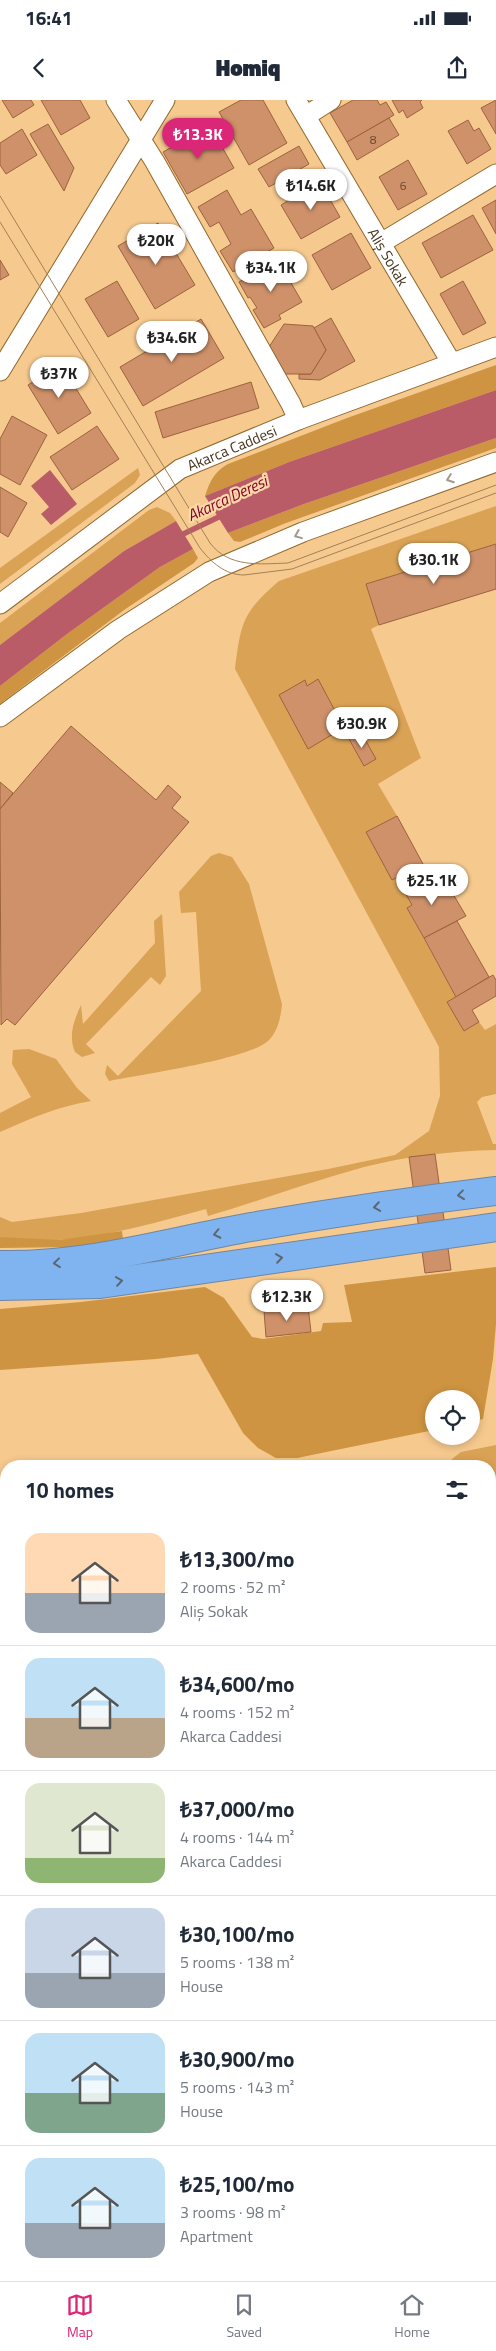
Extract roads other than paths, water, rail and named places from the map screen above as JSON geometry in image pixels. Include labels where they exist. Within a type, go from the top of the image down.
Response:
[{"type":"highway","points":[[0,1265],[32,1265],[99,1258],[251,1227],[496,1191]]},
{"type":"highway","points":[[0,1286],[100,1284],[496,1227]]},
{"type":"street","points":[[116,100],[142,142],[291,404],[298,420]]},
{"type":"street","points":[[0,371],[142,142],[165,100]]},
{"type":"street","points":[[301,108],[331,100]]},
{"type":"street","name":"Aliş Sokak","points":[[301,108],[452,362]]},
{"type":"street","points":[[381,243],[496,174]]},
{"type":"street","name":"Akarca Caddesi","points":[[0,604],[180,469],[298,420],[496,346]]},
{"type":"street","points":[[0,717],[118,630],[215,569],[303,532],[496,462]]},
{"type":"water","points":[[496,390],[496,438],[304,504],[228,533],[205,496],[289,462]]},
{"type":"water","points":[[50,470],[77,504],[51,525],[41,514],[49,507],[31,486]]},
{"type":"water","points":[[176,521],[193,549],[160,567],[67,634],[0,686],[0,645],[124,551]]},
{"type":"waterway","name":"Akarca Deresi","points":[[177,537],[225,514]]},
{"type":"tram line","points":[[0,196],[210,543],[226,557],[236,561],[256,564],[288,563],[496,485]]},
{"type":"tram line","points":[[0,222],[200,548],[219,567],[231,573],[244,575],[292,569],[496,493]]}]
